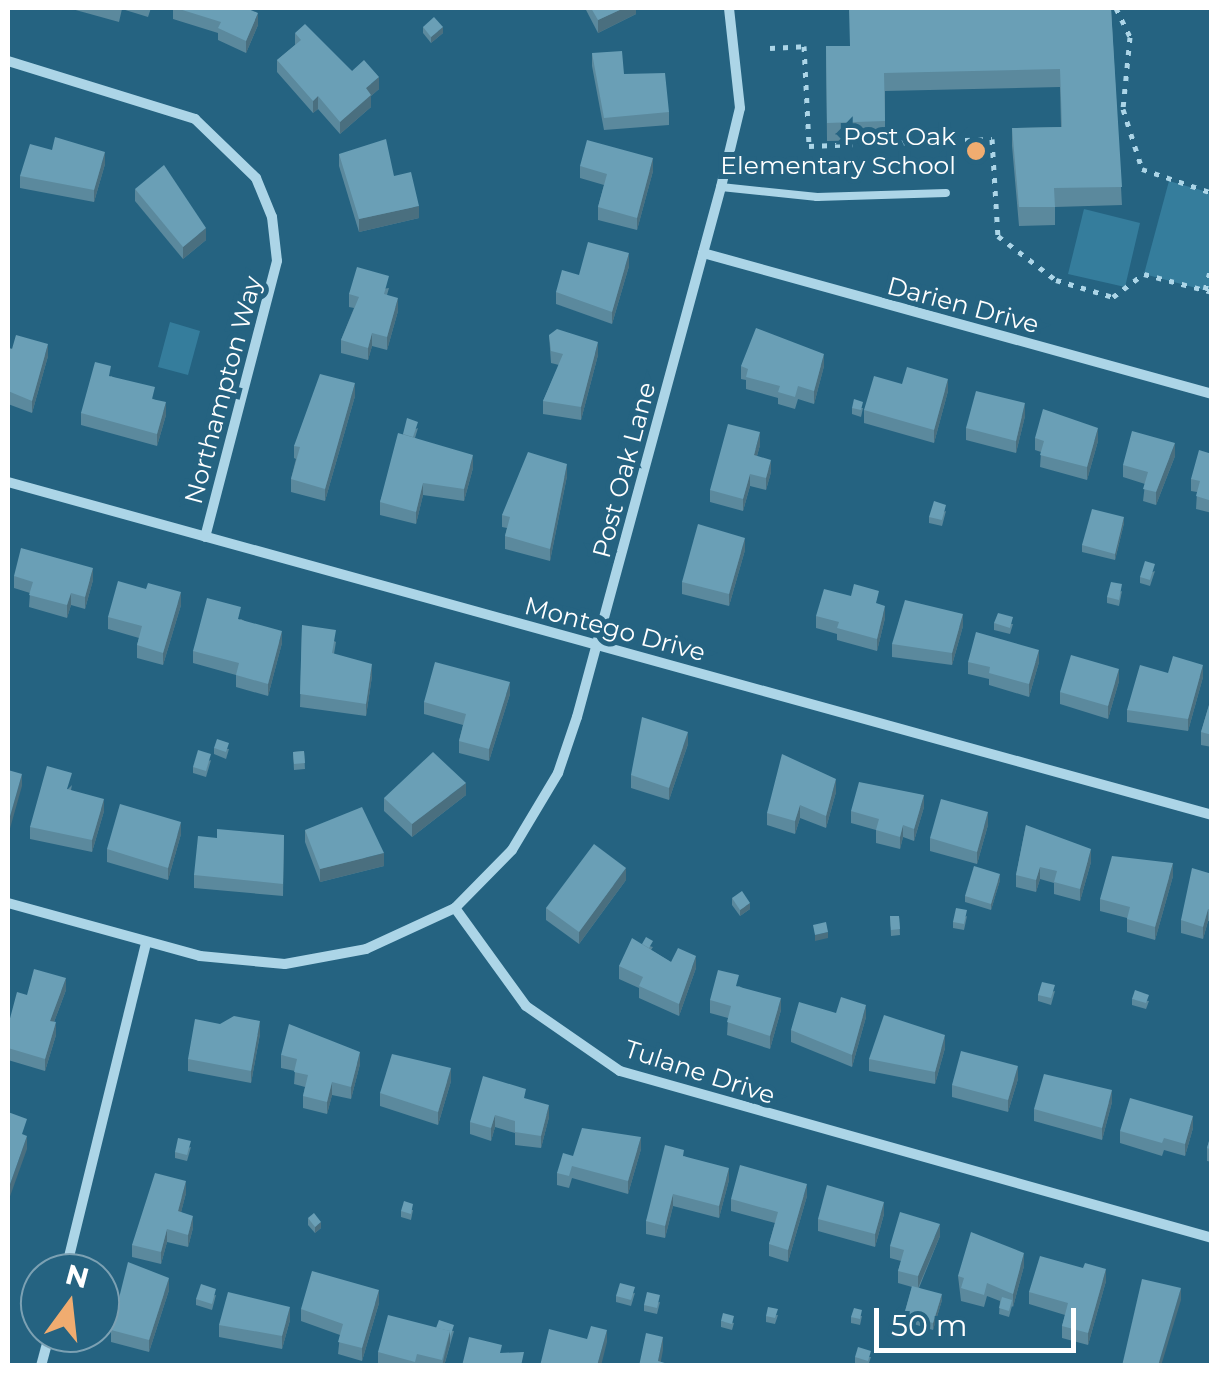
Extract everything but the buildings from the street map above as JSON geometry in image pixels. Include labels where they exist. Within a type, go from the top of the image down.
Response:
[{"type":"street","name":"Post Oak Lane","points":[[455,908],[535,817],[558,773],[596,646],[740,108],[730,8]]},
{"type":"street","name":"Northampton Way","points":[[8,60],[196,119],[256,178],[272,216],[278,261],[205,536]]},
{"type":"street","name":"Darien Drive","points":[[703,253],[1212,394]]},
{"type":"street","name":"Montego Drive","points":[[8,482],[1212,815]]},
{"type":"street","points":[[8,903],[243,965],[285,964],[366,949],[455,908]]},
{"type":"street","name":"Tulane Drive","points":[[455,908],[526,1006],[620,1071],[1212,1238]]},
{"type":"street","points":[[69,1253],[146,942]]},
{"type":"lane","points":[[721,187],[816,197],[946,192]]},
{"type":"path","points":[[1116,8],[1130,37],[1123,109],[1142,170],[1212,192]]},
{"type":"path","points":[[770,48],[804,46],[809,146],[992,139],[998,236],[1056,280],[1112,298],[1144,274],[1208,291],[1212,263]]},
{"type":"shaded area","points":[[1169,181],[1211,193],[1211,292],[1144,274]]},
{"type":"shaded area","points":[[1084,209],[1140,223],[1125,287],[1068,274]]},
{"type":"shaded area","points":[[170,322],[200,331],[188,375],[158,367]]},
{"type":"place","name":"Post Oak Elementary School","points":[[976,151]]}]
